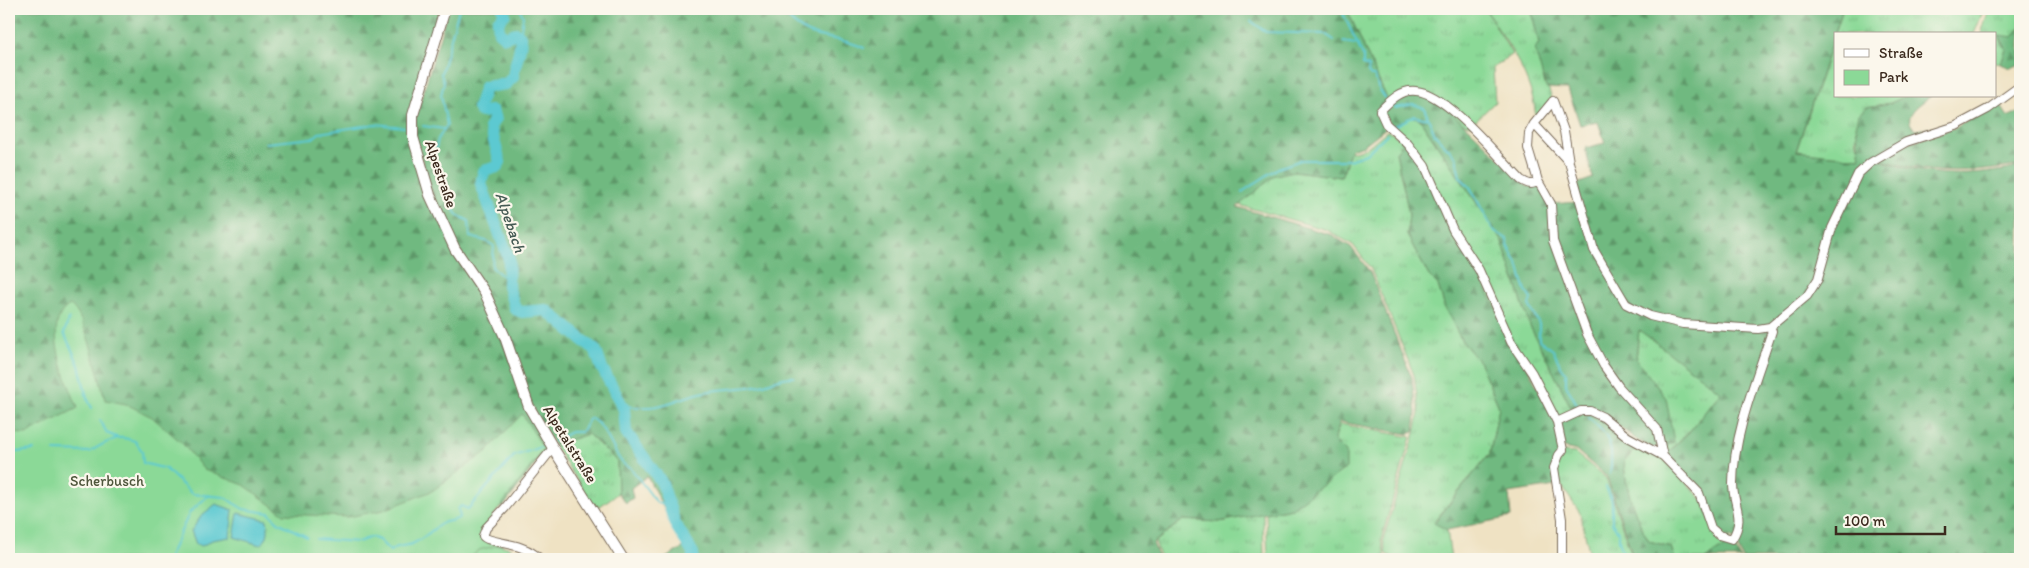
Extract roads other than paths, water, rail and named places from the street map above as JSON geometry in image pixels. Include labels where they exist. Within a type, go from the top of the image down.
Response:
[{"type":"main road","name":"Alpestraße","points":[[445,9],[414,115],[413,137],[430,195],[455,249],[485,294],[506,337]]},
{"type":"main road","name":"Alpetalstraße","points":[[506,337],[524,394],[553,448],[623,559]]},
{"type":"street","points":[[1663,456],[1657,429],[1619,387],[1604,366],[1587,334],[1553,241],[1551,204],[1536,183],[1528,148],[1529,134],[1534,124],[1553,101],[1564,131],[1569,162],[1594,250],[1626,304],[1650,316],[1683,324],[1758,329],[1770,327],[1807,296],[1818,279],[1832,228],[1858,174],[1870,163],[1906,142],[1956,126],[1988,109],[2020,86]]},
{"type":"street","points":[[1536,183],[1521,180],[1459,116],[1430,94],[1414,90],[1397,95],[1380,111],[1386,124],[1408,144],[1425,166],[1453,230],[1479,270],[1511,342],[1532,373],[1557,422],[1563,450],[1554,468],[1562,519],[1562,559]]},
{"type":"street","points":[[1534,124],[1569,162]]},
{"type":"street","points":[[1557,422],[1581,411],[1590,411],[1603,417],[1628,437],[1663,456],[1699,493],[1710,528],[1719,536],[1732,539],[1738,530],[1739,514],[1733,485],[1741,428],[1772,331],[1770,327]]},
{"type":"street","points":[[540,559],[525,548],[504,541],[488,540],[482,536],[486,528],[505,508],[553,448]]},
{"type":"water","points":[[216,504],[233,510],[230,537],[212,540],[202,546],[196,544],[191,531],[202,515]]},
{"type":"water","points":[[238,513],[267,520],[268,534],[260,545],[234,537]]},
{"type":"waterway","points":[[459,9],[441,74],[444,83],[441,95],[447,125],[438,139],[433,161],[449,202],[457,215],[469,221],[470,237],[486,241],[494,246],[492,267],[508,281]]},
{"type":"waterway","name":"Alpebach","points":[[503,9],[505,14],[498,21],[499,32],[505,37],[516,33],[520,36],[521,40],[513,77],[506,84],[485,87],[478,108],[481,112],[492,111],[495,119],[490,126],[500,162],[497,167],[484,171],[481,184],[509,259],[508,286],[515,309],[522,312],[546,310],[596,351],[601,366],[624,409],[626,432],[662,483],[675,524],[693,553],[693,559]]},
{"type":"waterway","points":[[520,36],[523,16],[520,10],[522,9]]},
{"type":"waterway","points":[[764,9],[770,14],[786,16],[796,25],[814,35],[842,40],[864,48]]},
{"type":"waterway","points":[[1341,9],[1363,56],[1363,65],[1369,67],[1368,73],[1371,76],[1375,76],[1378,87],[1385,98]]},
{"type":"waterway","points":[[1251,21],[1266,32],[1325,34],[1334,40]]},
{"type":"waterway","points":[[1343,42],[1356,44]]},
{"type":"waterway","points":[[1392,105],[1396,108],[1413,104],[1424,108],[1435,135],[1456,157],[1460,177],[1470,187],[1493,230],[1507,239],[1509,249],[1518,265],[1526,291],[1531,299],[1529,305],[1539,324],[1539,340],[1553,350],[1566,373],[1566,385],[1578,406]]},
{"type":"waterway","points":[[1394,126],[1414,116],[1429,119]]},
{"type":"waterway","points":[[266,143],[313,138],[319,133],[375,124],[404,127]]},
{"type":"waterway","points":[[423,126],[444,129]]},
{"type":"waterway","points":[[1242,192],[1278,168],[1301,160],[1349,160],[1366,154],[1387,134]]},
{"type":"waterway","points":[[69,319],[64,333],[79,365],[87,398],[92,408]]},
{"type":"waterway","points":[[624,409],[627,406],[651,407],[698,393],[751,387],[782,378],[794,377]]},
{"type":"waterway","points":[[554,441],[571,432],[581,432],[590,418],[603,429],[621,461],[630,467],[657,503],[669,506]]},
{"type":"waterway","points":[[1588,418],[1601,430],[1609,442],[1611,449],[1610,474]]},
{"type":"waterway","points":[[100,420],[107,433],[118,438]]},
{"type":"waterway","points":[[55,451],[90,452],[116,439],[122,438],[135,441],[142,451],[143,463],[166,469],[192,494],[224,497],[243,509],[269,513],[278,522],[307,537]]},
{"type":"waterway","points":[[316,539],[358,542],[371,537],[379,540],[390,551],[398,546],[412,544],[441,524],[460,517],[458,509],[461,506],[468,509],[514,456],[541,447]]},
{"type":"waterway","points":[[9,453],[34,450]]},
{"type":"waterway","points":[[1606,487],[1612,501],[1612,523],[1619,533],[1619,540],[1625,559]]},
{"type":"waterway","points":[[168,559],[190,512],[209,495]]},
{"type":"park label","name":"Scherbusch","points":[[107,481]]}]
